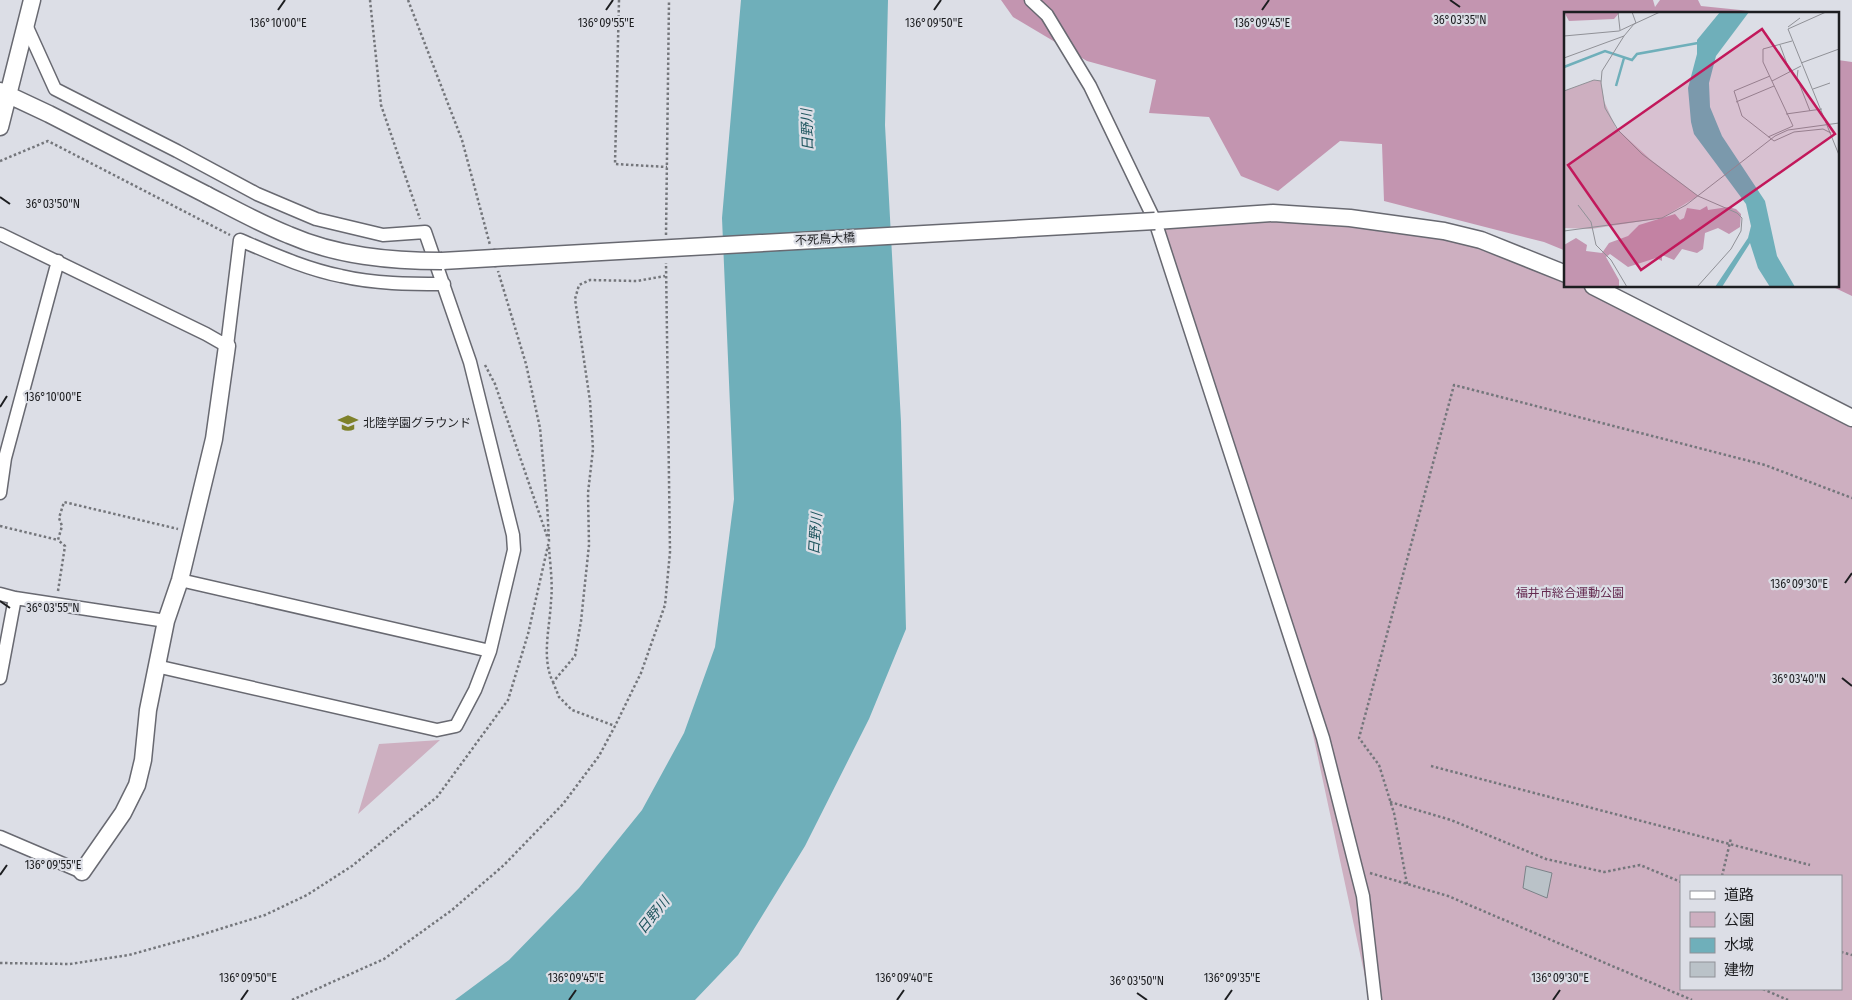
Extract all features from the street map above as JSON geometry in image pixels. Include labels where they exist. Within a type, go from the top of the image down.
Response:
[{"type":"street","points":[[0,127],[4,93],[32,0]]},
{"type":"street","points":[[1031,0],[1047,15],[1090,86],[1155,221],[1323,738],[1363,896],[1375,1000]]},
{"type":"street","points":[[26,25],[55,88],[257,194],[316,219],[383,235],[425,232],[470,362],[512,534],[514,550],[490,651],[475,690],[456,726],[438,730],[156,666]]},
{"type":"street","name":"不死鳥大橋","points":[[4,93],[290,236],[352,254],[415,261],[494,258],[1273,213],[1350,218],[1444,231],[1481,240],[1564,273]]},
{"type":"street","points":[[0,234],[227,346]]},
{"type":"street","points":[[0,837],[82,872],[123,813],[137,785],[143,760],[148,710],[166,621],[180,580],[214,439],[240,240],[297,264],[342,277],[398,284],[444,284]]},
{"type":"street","points":[[0,493],[5,458],[58,261]]},
{"type":"street","points":[[1597,288],[1852,418]]},
{"type":"street","points":[[180,580],[490,651]]},
{"type":"street","points":[[0,594],[15,598],[166,621]]},
{"type":"street","points":[[0,678],[15,598]]},
{"type":"path","points":[[370,0],[381,105],[425,232]]},
{"type":"path","points":[[408,0],[462,140],[494,258]]},
{"type":"path","points":[[619,0],[615,164],[667,167]]},
{"type":"path","points":[[666,236],[669,0]]},
{"type":"path","points":[[0,161],[48,140],[240,240]]},
{"type":"path","points":[[292,1000],[384,959],[452,910],[504,865],[563,804],[599,756],[615,726],[641,673],[665,605],[670,552],[666,256]]},
{"type":"path","points":[[553,682],[574,656],[581,621],[589,544],[588,494],[593,449],[590,401],[575,299],[579,285],[590,280],[637,281],[665,276]]},
{"type":"path","points":[[470,362],[484,363],[495,384],[548,541],[552,599],[548,638],[548,670],[560,696],[572,710],[615,726]]},
{"type":"path","points":[[1407,884],[1390,802],[1380,765],[1359,738],[1454,385],[1765,465],[1852,498]]},
{"type":"path","points":[[58,540],[62,526],[59,518],[64,502],[191,533]]},
{"type":"path","points":[[0,526],[58,540],[65,546],[56,604]]},
{"type":"path","points":[[1431,766],[1810,865]]},
{"type":"path","points":[[1390,802],[1452,820],[1546,859],[1604,872],[1640,865],[1680,882]]},
{"type":"path","points":[[1722,875],[1731,838]]},
{"type":"path","points":[[1357,870],[1448,896],[1692,1000]]},
{"type":"path","points":[[1765,990],[1788,1000]]},
{"type":"green space","name":"福井市総合運動公園","points":[[1350,218],[1418,236],[1481,240],[1564,274],[1564,288],[1595,288],[1852,418],[1852,1000],[1370,1000],[1297,660],[1155,221]]},
{"type":"green space","points":[[440,740],[358,814],[379,744]]},
{"type":"shaded area","points":[[1001,0],[1653,0],[1655,7],[1660,0],[1698,0],[1701,6],[1760,12],[1564,12],[1564,250],[1544,242],[1384,201],[1382,144],[1340,141],[1278,191],[1241,176],[1209,117],[1149,113],[1156,80],[1087,61],[1013,17]]},
{"type":"shaded area","points":[[1840,60],[1852,62],[1852,296],[1835,288],[1840,288]]},
{"type":"water","name":"日野川","points":[[741,0],[888,0],[885,125],[901,422],[906,629],[869,719],[805,846],[738,955],[695,1000],[455,1000],[509,960],[579,888],[642,810],[684,733],[715,647],[734,499],[722,218]]},
{"type":"building","points":[[1526,866],[1552,873],[1547,898],[1523,888]]},
{"type":"place","name":"北陸学園グラウンド","points":[[348,423]]}]
